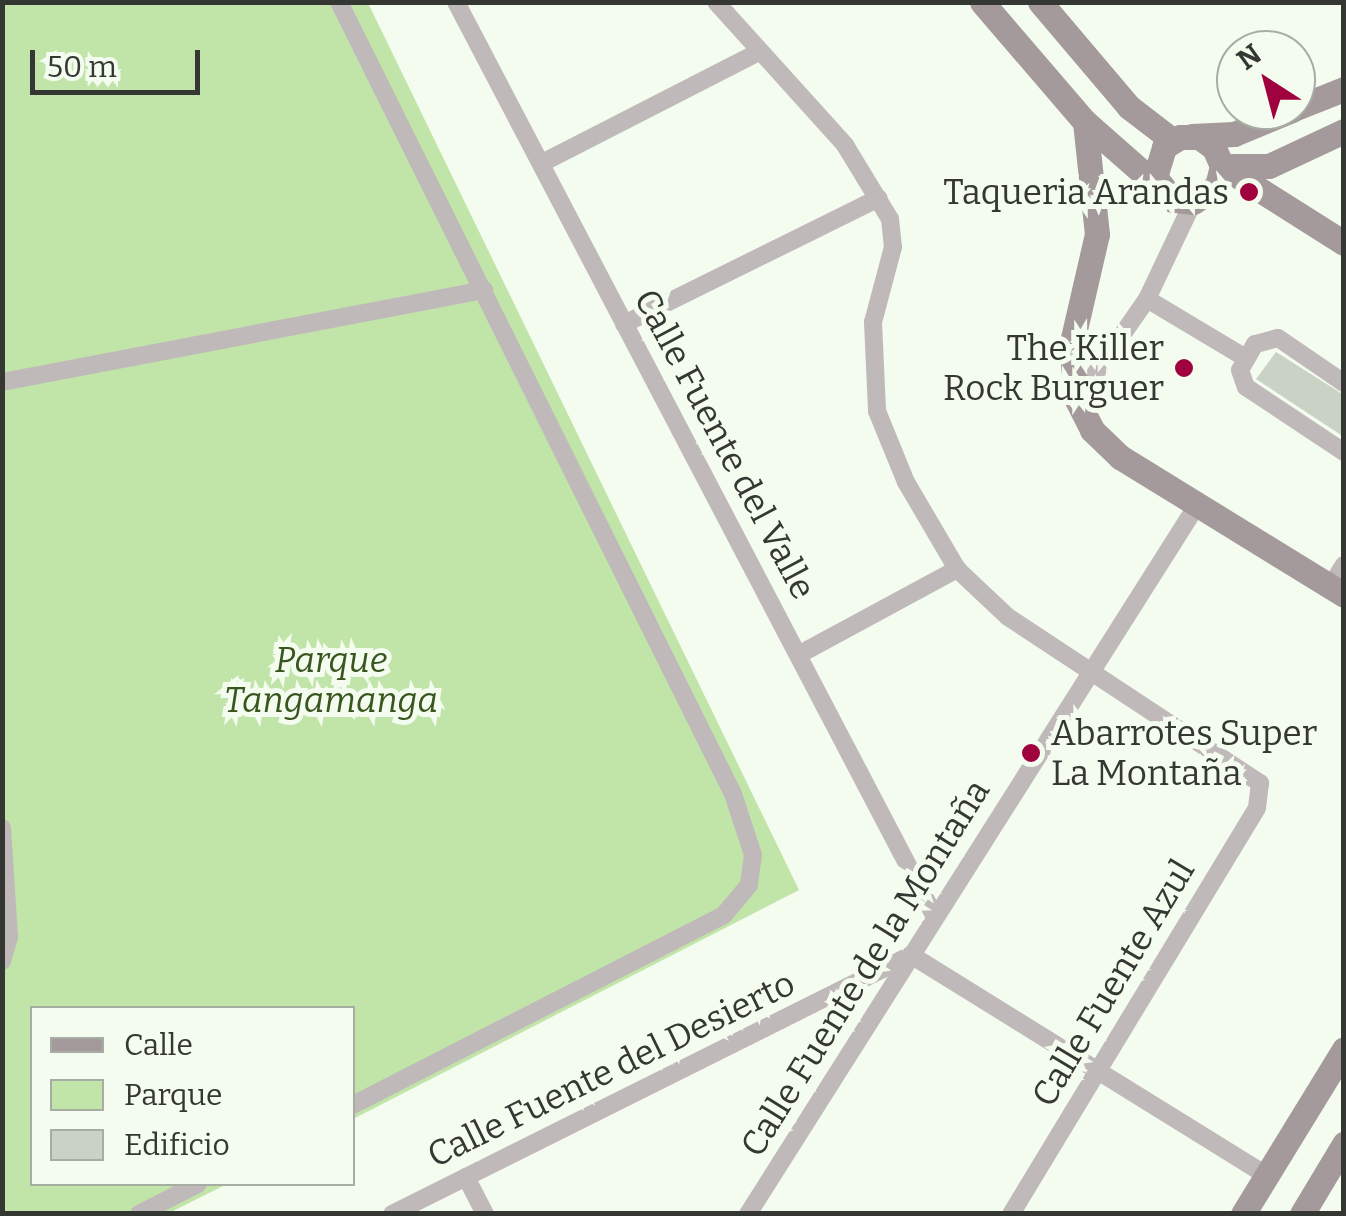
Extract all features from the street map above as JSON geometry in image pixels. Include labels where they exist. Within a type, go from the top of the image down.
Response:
[{"type":"street","points":[[340,2],[733,794],[753,855],[749,885],[724,915],[355,1104]]},
{"type":"street","name":"Calle Fuente del Valle","points":[[456,2],[935,917]]},
{"type":"street","points":[[716,2],[845,145],[890,219],[892,247],[874,322],[877,411],[906,482],[957,570],[1008,617],[1091,673]]},
{"type":"street","points":[[982,2],[1086,122],[1173,200],[1193,202]]},
{"type":"street","points":[[1040,2],[1129,107],[1181,138],[1214,148],[1222,166],[1344,243]]},
{"type":"street","points":[[542,162],[759,52]]},
{"type":"street","points":[[1316,100],[1344,88]]},
{"type":"street","points":[[1086,122],[1097,234],[1071,347],[1077,400],[1092,430],[1120,457],[1197,505],[1339,582]]},
{"type":"street","points":[[1159,187],[1155,166],[1181,138],[1244,130]]},
{"type":"street","points":[[1222,166],[1257,169],[1344,130]]},
{"type":"street","points":[[1281,160],[1270,175],[1270,188],[1294,211]]},
{"type":"street","points":[[1077,400],[1146,298],[1193,202],[1217,186],[1222,166]]},
{"type":"street","points":[[624,324],[880,198]]},
{"type":"street","points":[[2,382],[484,290]]},
{"type":"street","points":[[1146,298],[1244,356]]},
{"type":"street","points":[[1344,383],[1278,338],[1255,344],[1244,356],[1246,388],[1344,452]]},
{"type":"street","name":"Calle Fuente de la Montaña","points":[[748,1214],[1197,505]]},
{"type":"street","points":[[800,654],[957,570]]},
{"type":"street","name":"Calle Fuente Azul","points":[[1012,1214],[1257,808],[1260,783],[1091,673]]},
{"type":"street","points":[[2,828],[9,937],[2,961]]},
{"type":"street","points":[[911,956],[1266,1175]]},
{"type":"street","name":"Calle Fuente del Desierto","points":[[392,1214],[911,956]]},
{"type":"street","points":[[1243,1214],[1344,1048]]},
{"type":"street","points":[[1302,1214],[1344,1144]]},
{"type":"street","points":[[466,1177],[485,1214]]},
{"type":"street","points":[[139,1214],[194,1186]]},
{"type":"green space","name":"Parque Tangamanga","points":[[3,3],[368,3],[799,890],[355,1118],[355,1006],[30,1006],[30,1186],[223,1186],[169,1213],[3,1213]]},
{"type":"building","points":[[1276,352],[1344,395],[1344,437],[1256,379]]},
{"type":"place","name":"Taqueria Arandas","points":[[1249,192]]},
{"type":"place","name":"The Killer Rock Burguer","points":[[1184,368]]},
{"type":"place","name":"Abarrotes Super La Montaña","points":[[1031,753]]}]
